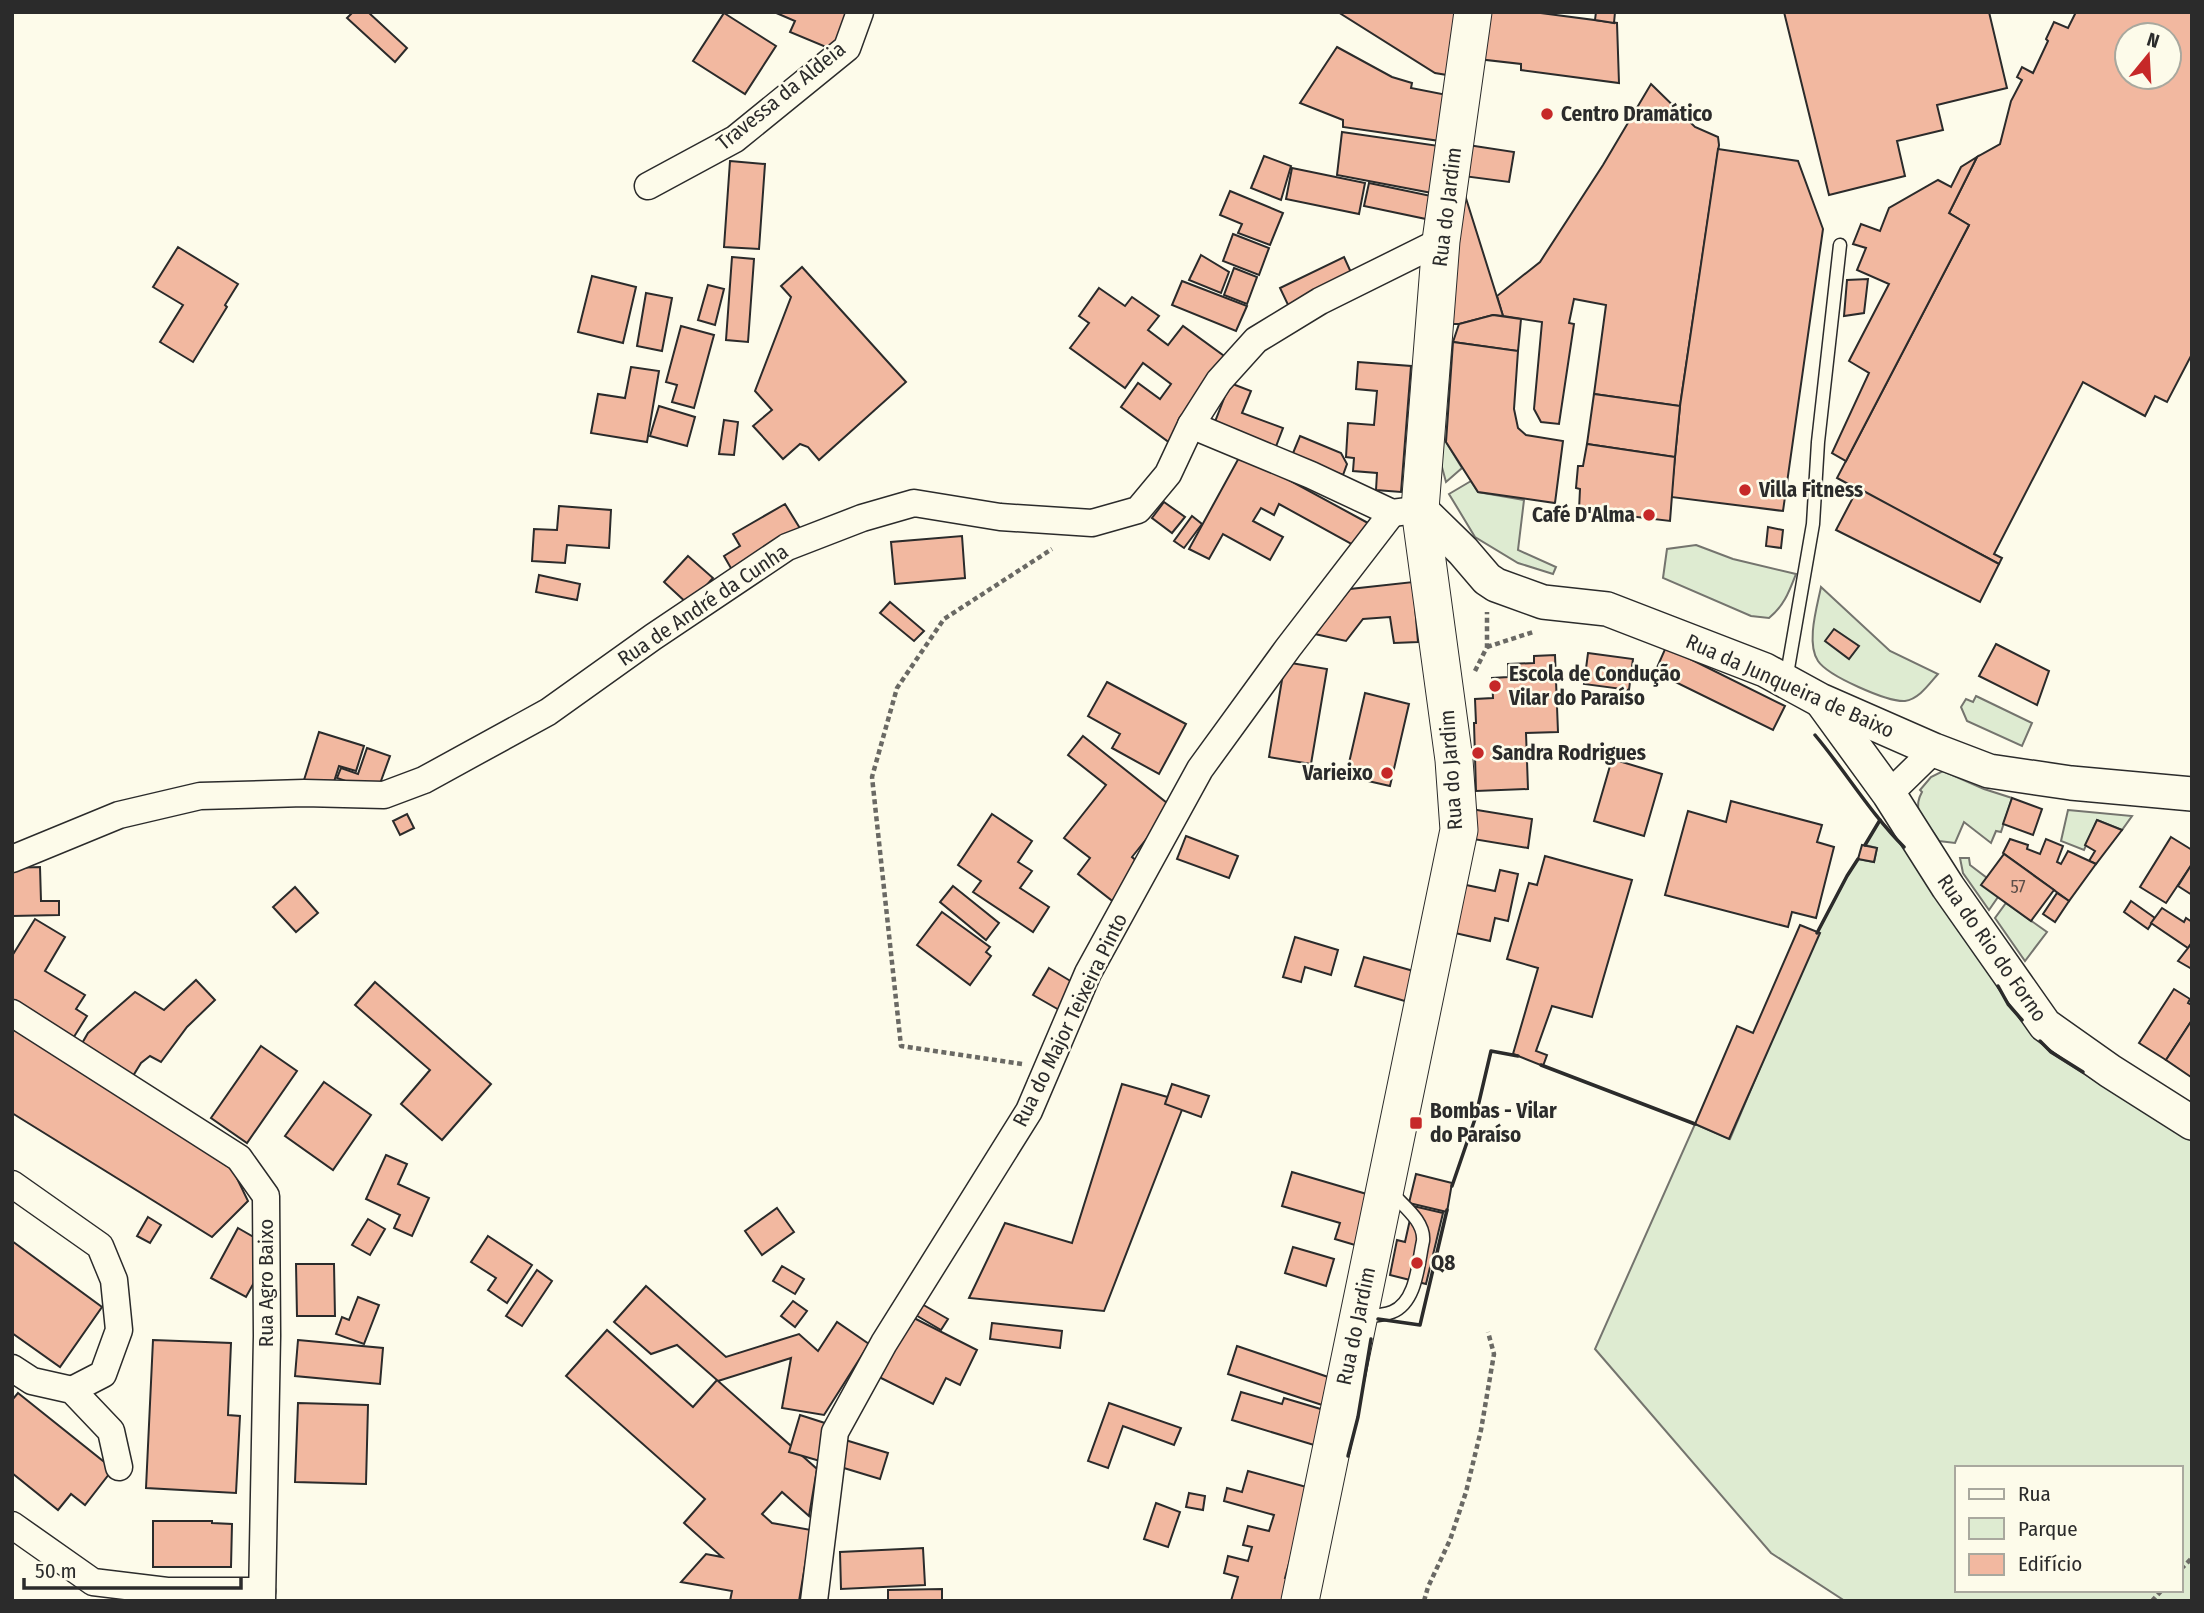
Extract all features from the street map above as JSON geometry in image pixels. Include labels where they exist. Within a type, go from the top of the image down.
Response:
[{"type":"main road","name":"Rua do Jardim","points":[[1300,1601],[1459,830],[1454,760],[1406,511],[1473,12]]},
{"type":"street","name":"Travessa da Aldeia","points":[[648,186],[735,139],[847,48],[860,12]]},
{"type":"street","name":"Rua de André da Cunha","points":[[12,859],[119,815],[200,796],[304,793],[384,795],[424,780],[548,712],[787,547],[862,518],[915,503],[1000,517],[1093,523],[1138,510],[1168,474],[1191,425],[1219,382],[1256,340],[1320,301],[1441,241]]},
{"type":"street","points":[[1191,425],[1406,511]]},
{"type":"street","name":"Rua da Junqueira de Baixo","points":[[1406,511],[1463,551],[1487,579],[1496,585],[1543,603],[1607,609],[1765,670],[1820,700],[1989,771],[2071,783],[2192,794]]},
{"type":"street","name":"Rua do Major Teixeira Pinto","points":[[814,1601],[835,1432],[884,1343],[1029,1111],[1088,973],[1200,769],[1288,648],[1406,511]]},
{"type":"street","name":"Rua do Rio do Forno","points":[[1820,700],[1889,794],[1948,887],[2045,1025],[2110,1071],[2192,1123]]},
{"type":"street","points":[[1889,794],[1934,750]]},
{"type":"street","name":"Rua Agro Baixo","points":[[12,1013],[239,1158],[266,1196],[267,1336],[262,1596]]},
{"type":"street","points":[[12,1184],[100,1246],[114,1280],[119,1329],[103,1374],[72,1390]]},
{"type":"street","points":[[12,1367],[33,1381],[72,1390],[111,1431],[120,1468]]},
{"type":"street","points":[[12,1525],[93,1582],[167,1591],[262,1596]]},
{"type":"lane","points":[[1786,680],[1813,523],[1818,442],[1840,245]]},
{"type":"lane","points":[[1357,1319],[1392,1312],[1402,1305],[1410,1295],[1423,1241],[1424,1232],[1420,1224],[1386,1187]]},
{"type":"path","points":[[1047,1067],[901,1046],[872,777],[897,688],[944,619],[1093,523]]},
{"type":"path","points":[[1487,647],[1535,631]]},
{"type":"path","points":[[1424,1601],[1450,1540],[1466,1492],[1481,1430],[1494,1354],[1488,1332]]},
{"type":"green space","points":[[1441,386],[1450,389],[1446,442],[1462,468],[1446,482],[1436,445]]},
{"type":"green space","points":[[1471,481],[1478,492],[1524,500],[1518,550],[1556,567],[1553,574],[1518,563],[1475,537],[1449,494]]},
{"type":"green space","points":[[1696,545],[1733,559],[1796,574],[1782,604],[1769,618],[1751,616],[1663,578],[1667,549]]},
{"type":"green space","points":[[1821,587],[1890,651],[1938,674],[1919,694],[1905,701],[1872,693],[1833,674],[1818,661],[1813,645]]},
{"type":"green space","points":[[1976,696],[2032,723],[2022,746],[1967,721],[1961,707],[1966,699],[1973,702]]},
{"type":"green space","points":[[1943,771],[2012,798],[2001,832],[1996,831],[1991,843],[1964,822],[1955,843],[1939,841],[1922,817],[1918,806],[1922,792],[1920,790],[1931,777]]},
{"type":"green space","points":[[2068,810],[2132,816],[2122,830],[2097,820],[2084,850],[2061,841]]},
{"type":"green space","points":[[1880,820],[1946,894],[2008,1004],[2050,1052],[2192,1140],[2192,1601],[1845,1601],[1771,1553],[1595,1349],[1695,1124],[1730,1139],[1817,933],[1858,859],[1874,862],[1877,848],[1865,845]]},
{"type":"green space","points":[[1960,858],[1969,858],[1970,865],[1987,878],[1998,897],[1989,910],[1963,873]]},
{"type":"green space","points":[[2006,903],[2047,932],[2025,961],[1995,918]]},
{"type":"building","points":[[353,12],[368,12],[407,48],[395,62],[347,18]]},
{"type":"building","points":[[774,12],[855,12],[838,52],[790,32],[795,21]]},
{"type":"building","points":[[1338,12],[1459,12],[1447,75],[1435,73]]},
{"type":"building","points":[[1484,12],[1533,12],[1617,23],[1619,83],[1521,70],[1521,64],[1478,59]]},
{"type":"building","points":[[1596,12],[1615,12],[1614,23],[1595,20]]},
{"type":"building","points":[[1784,12],[1989,12],[2007,88],[1937,105],[1943,130],[1897,141],[1905,176],[1829,195]]},
{"type":"building","points":[[2076,12],[2192,12],[2192,354],[2167,402],[2155,396],[2145,416],[2083,382],[1994,554],[2002,558],[1999,564],[1837,478],[1969,225],[1949,213],[1977,157],[2000,144],[2011,101],[2022,80],[2017,77],[2022,67],[2033,73],[2054,22],[2068,28]]},
{"type":"building","points":[[724,13],[776,46],[745,94],[693,61]]},
{"type":"building","points":[[1337,47],[1392,77],[1412,83],[1411,88],[1447,95],[1440,141],[1343,127],[1343,120],[1300,103]]},
{"type":"building","points":[[1651,84],[1695,127],[1718,137],[1719,145],[1680,406],[1594,394],[1606,305],[1574,299],[1569,323],[1574,324],[1559,424],[1541,422],[1534,409],[1542,322],[1503,316],[1497,296],[1540,262],[1603,165]]},
{"type":"building","points":[[1342,132],[1439,146],[1432,193],[1337,175]]},
{"type":"building","points":[[1468,145],[1514,152],[1509,182],[1463,176]]},
{"type":"building","points":[[1718,149],[1798,161],[1823,229],[1783,511],[1671,497],[1680,406]]},
{"type":"building","points":[[1264,156],[1291,166],[1281,200],[1251,188]]},
{"type":"building","points":[[1977,157],[1949,213],[1969,225],[1846,461],[1832,453],[1869,373],[1849,361],[1889,284],[1857,270],[1866,248],[1853,244],[1861,224],[1880,231],[1889,208],[1938,180],[1951,187],[1961,167]]},
{"type":"building","points":[[730,161],[765,164],[759,249],[724,247]]},
{"type":"building","points":[[1292,168],[1365,183],[1359,214],[1286,199]]},
{"type":"building","points":[[1369,183],[1431,196],[1426,219],[1364,206]]},
{"type":"building","points":[[1230,191],[1283,213],[1270,245],[1238,233],[1242,224],[1220,215]]},
{"type":"building","points":[[1464,192],[1503,316],[1493,315],[1459,324],[1446,324]]},
{"type":"building","points":[[1233,234],[1269,248],[1259,275],[1223,261]]},
{"type":"building","points":[[178,247],[238,284],[193,362],[160,342],[183,305],[153,287]]},
{"type":"building","points":[[1201,255],[1229,272],[1221,293],[1189,280]]},
{"type":"building","points":[[732,257],[754,259],[748,342],[726,340]]},
{"type":"building","points":[[1344,257],[1354,279],[1290,309],[1280,288]]},
{"type":"building","points":[[802,267],[906,382],[819,460],[808,447],[800,444],[783,459],[753,426],[772,410],[755,391],[791,297],[781,286]]},
{"type":"building","points":[[1234,268],[1257,277],[1247,304],[1224,295]]},
{"type":"building","points":[[592,276],[636,287],[623,343],[578,332]]},
{"type":"building","points":[[1868,279],[1864,313],[1844,316],[1847,280]]},
{"type":"building","points":[[1182,281],[1247,306],[1236,331],[1172,305]]},
{"type":"building","points":[[708,285],[724,289],[715,325],[698,320]]},
{"type":"building","points":[[1099,288],[1125,306],[1132,297],[1159,316],[1148,330],[1168,345],[1183,326],[1231,361],[1170,443],[1121,407],[1138,383],[1160,399],[1171,384],[1143,363],[1125,388],[1070,348],[1089,323],[1079,316]]},
{"type":"building","points":[[646,293],[672,298],[662,351],[637,346]]},
{"type":"building","points":[[1493,315],[1521,319],[1518,351],[1453,342],[1459,324]]},
{"type":"building","points":[[681,326],[714,335],[694,408],[672,402],[677,385],[666,382]]},
{"type":"building","points":[[1453,342],[1518,351],[1514,409],[1518,428],[1526,435],[1563,441],[1555,503],[1478,492],[1446,442]]},
{"type":"building","points":[[1358,362],[1411,366],[1401,492],[1376,490],[1377,473],[1353,471],[1354,458],[1346,457],[1348,423],[1374,425],[1377,391],[1356,389]]},
{"type":"building","points":[[631,367],[659,371],[647,442],[591,433],[598,394],[625,398]]},
{"type":"building","points":[[1230,383],[1251,391],[1242,413],[1283,428],[1275,449],[1213,427]]},
{"type":"building","points":[[1594,394],[1680,406],[1675,457],[1587,444]]},
{"type":"building","points":[[659,406],[695,417],[687,446],[650,436]]},
{"type":"building","points":[[724,420],[738,422],[734,455],[719,454]]},
{"type":"building","points":[[1300,436],[1341,453],[1347,464],[1343,475],[1291,458]]},
{"type":"building","points":[[1587,444],[1675,457],[1670,521],[1579,510],[1580,489],[1576,488],[1578,466],[1583,466]]},
{"type":"building","points":[[1241,454],[1368,523],[1355,546],[1279,504],[1274,515],[1261,508],[1253,521],[1283,537],[1270,560],[1223,534],[1209,559],[1189,549]]},
{"type":"building","points":[[1858,488],[1999,564],[1980,602],[1836,530]]},
{"type":"building","points":[[1164,502],[1185,517],[1172,533],[1152,518]]},
{"type":"building","points":[[785,504],[801,530],[732,570],[724,556],[740,546],[733,534]]},
{"type":"building","points":[[559,506],[611,510],[609,548],[567,545],[565,563],[532,561],[534,529],[557,530]]},
{"type":"building","points":[[1192,516],[1202,524],[1184,548],[1174,541]]},
{"type":"building","points":[[1768,527],[1783,530],[1781,548],[1766,546]]},
{"type":"building","points":[[962,536],[965,578],[895,584],[891,542]]},
{"type":"building","points":[[688,556],[713,578],[689,605],[664,582]]},
{"type":"building","points":[[539,575],[580,584],[577,600],[536,592]]},
{"type":"building","points":[[1413,582],[1418,642],[1394,643],[1390,617],[1363,619],[1346,641],[1315,634],[1350,589]]},
{"type":"building","points":[[890,602],[924,631],[914,641],[880,613]]},
{"type":"building","points":[[1834,629],[1859,646],[1849,659],[1825,641]]},
{"type":"building","points":[[1996,644],[2049,671],[2037,705],[1979,676]]},
{"type":"building","points":[[1666,647],[1785,706],[1773,730],[1655,672]]},
{"type":"building","points":[[1588,653],[1633,659],[1629,690],[1584,684]]},
{"type":"building","points":[[1555,655],[1558,732],[1526,733],[1528,789],[1476,791],[1475,699],[1493,698],[1492,678],[1508,677],[1508,664],[1534,663],[1534,656]]},
{"type":"building","points":[[1285,662],[1327,669],[1311,764],[1269,757]]},
{"type":"building","points":[[1107,682],[1186,724],[1159,774],[1112,748],[1120,734],[1088,716]]},
{"type":"building","points":[[1365,693],[1409,704],[1390,786],[1346,776]]},
{"type":"building","points":[[319,732],[364,746],[356,771],[339,766],[332,788],[304,780]]},
{"type":"building","points":[[1083,736],[1172,807],[1132,857],[1144,867],[1115,903],[1078,874],[1090,858],[1064,838],[1106,785],[1068,755]]},
{"type":"building","points":[[367,748],[390,756],[377,792],[337,778],[341,768],[358,774]]},
{"type":"building","points":[[1612,759],[1662,774],[1644,836],[1594,821]]},
{"type":"building","points":[[2012,798],[2042,809],[2033,835],[2003,824]]},
{"type":"building","points":[[1731,801],[1822,825],[1817,842],[1834,847],[1816,918],[1792,912],[1788,927],[1665,895],[1688,811],[1726,822]]},
{"type":"building","points":[[1471,809],[1532,819],[1528,848],[1467,838]]},
{"type":"building","points":[[407,814],[414,828],[400,835],[393,821]]},
{"type":"building","points":[[992,814],[1032,841],[1018,862],[1032,871],[1020,888],[1049,907],[1033,932],[973,892],[981,881],[958,865]]},
{"type":"building","points":[[2097,820],[2122,830],[2096,864],[2089,861],[2095,851],[2085,845]]},
{"type":"building","points":[[1186,836],[1238,856],[1229,878],[1177,859]]},
{"type":"building","points":[[2171,837],[2192,850],[2192,864],[2166,903],[2140,887]]},
{"type":"building","points":[[2010,839],[2028,845],[2027,849],[2040,854],[2046,839],[2063,846],[2057,862],[2061,864],[2068,851],[2096,864],[2069,901],[2003,853]]},
{"type":"building","points":[[1862,845],[1877,848],[1874,862],[1858,859]]},
{"type":"building","points":[[2004,854],[2054,890],[2031,921],[1981,885]]},
{"type":"building","points":[[1545,856],[1632,880],[1592,1017],[1552,1006],[1536,1051],[1547,1055],[1543,1066],[1513,1054],[1538,968],[1507,959],[1529,883],[1537,885]]},
{"type":"building","points":[[2192,864],[2192,895],[2178,886]]},
{"type":"building","points":[[40,867],[41,901],[59,901],[59,915],[12,916],[12,868]]},
{"type":"building","points":[[1500,870],[1518,874],[1508,921],[1495,918],[1490,941],[1455,933],[1466,885],[1495,891]]},
{"type":"building","points":[[953,886],[999,923],[986,940],[940,902]]},
{"type":"building","points":[[295,887],[318,913],[296,932],[273,907]]},
{"type":"building","points":[[2057,893],[2069,901],[2055,922],[2043,914]]},
{"type":"building","points":[[2131,901],[2155,918],[2148,929],[2124,912]]},
{"type":"building","points":[[2162,908],[2184,922],[2186,918],[2192,922],[2192,942],[2188,948],[2151,923]]},
{"type":"building","points":[[942,912],[990,947],[986,952],[991,956],[970,985],[917,945]]},
{"type":"building","points":[[35,919],[65,937],[45,971],[85,995],[76,1009],[87,1016],[72,1040],[12,1004],[12,956]]},
{"type":"building","points":[[1800,925],[1820,933],[1729,1139],[1695,1124],[1737,1026],[1753,1033]]},
{"type":"building","points":[[1295,937],[1338,950],[1331,975],[1305,967],[1301,982],[1283,977]]},
{"type":"building","points":[[2192,943],[2192,969],[2178,961]]},
{"type":"building","points":[[1364,957],[1417,972],[1408,1002],[1355,986]]},
{"type":"building","points":[[1049,968],[1077,985],[1061,1011],[1033,995]]},
{"type":"building","points":[[196,980],[215,1000],[187,1027],[161,1062],[150,1056],[141,1063],[128,1084],[77,1052],[88,1033],[135,992],[164,1010]]},
{"type":"building","points":[[375,982],[491,1084],[442,1140],[401,1104],[430,1070],[355,1005]]},
{"type":"building","points":[[2174,989],[2190,999],[2188,1003],[2192,1005],[2192,1020],[2166,1060],[2139,1043]]},
{"type":"building","points":[[2192,1020],[2192,1076],[2191,1077],[2166,1060]]},
{"type":"building","points":[[12,1023],[233,1170],[248,1201],[212,1237],[12,1113]]},
{"type":"building","points":[[261,1046],[297,1071],[247,1143],[211,1118]]},
{"type":"building","points":[[324,1082],[371,1115],[333,1170],[285,1136]]},
{"type":"building","points":[[1122,1084],[1185,1102],[1104,1311],[969,1298],[1005,1223],[1072,1243]]},
{"type":"building","points":[[1172,1084],[1209,1096],[1201,1117],[1165,1104]]},
{"type":"building","points":[[386,1155],[407,1164],[398,1184],[429,1198],[412,1236],[394,1228],[400,1215],[366,1199]]},
{"type":"building","points":[[1292,1172],[1370,1195],[1355,1245],[1335,1239],[1340,1223],[1282,1206]]},
{"type":"building","points":[[1416,1174],[1452,1183],[1447,1212],[1409,1203]]},
{"type":"building","points":[[1413,1206],[1443,1213],[1426,1284],[1390,1275],[1397,1240],[1405,1242]]},
{"type":"building","points":[[777,1208],[794,1232],[762,1255],[745,1231]]},
{"type":"building","points":[[148,1217],[161,1225],[150,1243],[137,1236]]},
{"type":"building","points":[[368,1219],[385,1229],[370,1255],[352,1245]]},
{"type":"building","points":[[238,1228],[273,1248],[246,1297],[211,1278]]},
{"type":"building","points":[[488,1236],[532,1265],[507,1303],[488,1290],[496,1278],[471,1262]]},
{"type":"building","points":[[12,1241],[102,1307],[60,1367],[12,1333]]},
{"type":"building","points":[[1293,1247],[1334,1259],[1326,1286],[1285,1273]]},
{"type":"building","points":[[296,1264],[334,1264],[335,1316],[297,1316]]},
{"type":"building","points":[[782,1266],[804,1279],[795,1294],[773,1281]]},
{"type":"building","points":[[537,1270],[552,1281],[522,1326],[506,1316]]},
{"type":"building","points":[[646,1286],[726,1357],[799,1334],[818,1351],[837,1322],[869,1344],[824,1415],[782,1408],[791,1358],[718,1381],[817,1469],[809,1516],[782,1492],[762,1514],[772,1523],[811,1530],[799,1601],[730,1601],[732,1591],[681,1582],[706,1554],[722,1557],[684,1523],[705,1499],[566,1376],[607,1330],[693,1407],[717,1380],[677,1345],[651,1354],[614,1322]]},
{"type":"building","points":[[358,1297],[379,1305],[364,1344],[336,1334],[342,1317],[349,1320]]},
{"type":"building","points":[[793,1301],[807,1311],[795,1327],[781,1316]]},
{"type":"building","points":[[920,1303],[948,1319],[941,1330],[914,1314]]},
{"type":"building","points":[[908,1315],[977,1350],[960,1385],[946,1378],[933,1404],[877,1376]]},
{"type":"building","points":[[992,1323],[1062,1331],[1060,1348],[990,1339]]},
{"type":"building","points":[[153,1340],[231,1343],[228,1415],[240,1416],[236,1493],[146,1488]]},
{"type":"building","points":[[298,1340],[383,1348],[380,1384],[295,1376]]},
{"type":"building","points":[[1237,1346],[1331,1378],[1322,1405],[1228,1374]]},
{"type":"building","points":[[1241,1392],[1282,1404],[1284,1398],[1324,1410],[1314,1445],[1232,1420]]},
{"type":"building","points":[[18,1393],[113,1469],[85,1505],[71,1494],[58,1510],[12,1473],[12,1400]]},
{"type":"building","points":[[298,1403],[368,1405],[366,1484],[295,1482]]},
{"type":"building","points":[[1109,1403],[1181,1428],[1174,1445],[1123,1426],[1108,1468],[1088,1461]]},
{"type":"building","points":[[800,1415],[831,1425],[820,1461],[789,1452]]},
{"type":"building","points":[[842,1439],[888,1453],[880,1479],[834,1465]]},
{"type":"building","points":[[1248,1471],[1310,1488],[1285,1578],[1289,1579],[1283,1601],[1231,1601],[1238,1577],[1224,1573],[1228,1556],[1248,1561],[1252,1547],[1243,1545],[1248,1526],[1269,1531],[1274,1515],[1224,1501],[1227,1488],[1242,1492]]},
{"type":"building","points":[[1189,1493],[1205,1496],[1203,1510],[1186,1507]]},
{"type":"building","points":[[1156,1503],[1180,1512],[1168,1547],[1144,1539]]},
{"type":"building","points":[[153,1521],[212,1521],[232,1524],[231,1567],[153,1567]]},
{"type":"building","points":[[923,1548],[925,1585],[841,1589],[840,1552]]},
{"type":"building","points":[[942,1589],[942,1601],[888,1601],[888,1590]]},
{"type":"wall","points":[[1815,735],[1904,847]]},
{"type":"wall","points":[[1865,845],[1880,820]]},
{"type":"wall","points":[[1817,933],[1858,859]]},
{"type":"wall","points":[[1998,986],[2008,1004],[2022,1020]]},
{"type":"wall","points":[[2040,1041],[2051,1052],[2083,1072]]},
{"type":"wall","points":[[1452,1186],[1475,1119],[1491,1051],[1518,1056]]},
{"type":"wall","points":[[1541,1065],[1695,1124]]},
{"type":"wall","points":[[1378,1319],[1420,1325],[1447,1210]]},
{"type":"wall","points":[[1348,1456],[1358,1417],[1371,1339]]},
{"type":"place","name":"Centro Dramático","points":[[1547,114]]},
{"type":"place","name":"Villa Fitness","points":[[1745,490]]},
{"type":"place","name":"Café D'Alma","points":[[1649,515]]},
{"type":"place","name":"Escola de Condução Vilar do Paraíso","points":[[1495,686]]},
{"type":"place","name":"Sandra Rodrigues","points":[[1478,753]]},
{"type":"place","name":"Varieixo","points":[[1387,773]]},
{"type":"place","name":"Bombas - Vilar do Paraíso","points":[[1416,1123]]},
{"type":"place","name":"Q8","points":[[1417,1263]]}]
